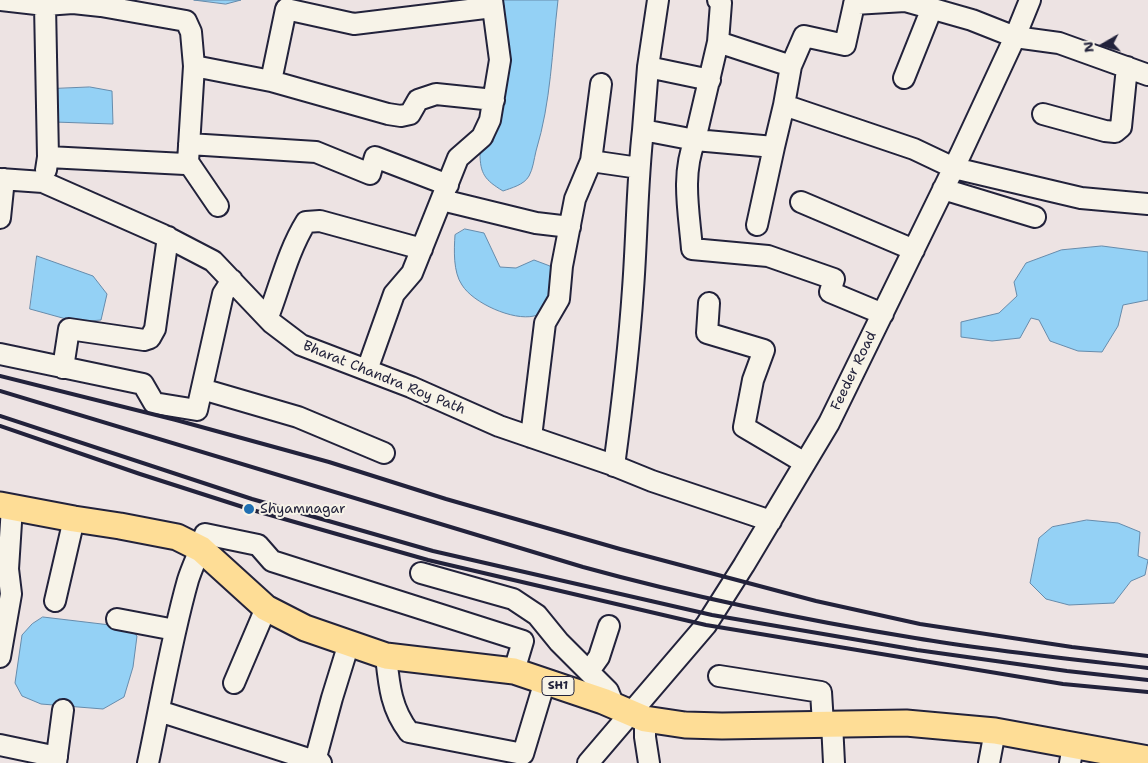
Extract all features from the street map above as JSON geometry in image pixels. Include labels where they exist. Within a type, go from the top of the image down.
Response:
[{"type":"main road","name":"SH1","points":[[6,506],[177,537],[201,549],[266,608],[305,628],[386,656],[514,671],[630,713],[685,725],[906,723],[995,731],[1071,754],[1148,759]]},
{"type":"street","points":[[614,466],[626,371],[633,292],[639,168],[648,67],[658,0]]},
{"type":"street","points":[[718,0],[721,3],[718,42],[695,140],[689,154],[686,179],[692,248],[768,256],[834,279],[830,292],[883,314]]},
{"type":"street","name":"Feeder Road","points":[[588,763],[706,625],[829,423],[954,168],[1015,37],[1030,0]]},
{"type":"street","points":[[11,1],[45,5],[73,3],[115,5],[186,21],[191,32],[194,66],[188,153],[181,164],[48,157]]},
{"type":"street","points":[[757,225],[791,66],[804,36],[845,45],[854,2],[905,1],[932,8],[957,7],[972,20],[1015,37],[1059,43],[1148,75]]},
{"type":"street","points":[[271,81],[287,5],[328,9],[354,24],[492,4],[500,60],[490,120],[482,137],[458,158],[412,273],[394,294],[367,370]]},
{"type":"street","points":[[44,182],[48,157],[45,5]]},
{"type":"street","points":[[904,78],[932,8]]},
{"type":"street","points":[[718,42],[791,66]]},
{"type":"street","points":[[194,66],[271,81],[401,116],[410,114],[418,100],[436,94],[494,100]]},
{"type":"street","points":[[648,67],[710,80]]},
{"type":"street","points":[[1042,114],[1115,132],[1121,126],[1126,67]]},
{"type":"street","points":[[531,437],[545,323],[559,299],[562,266],[575,199],[591,161],[601,84]]},
{"type":"street","points":[[784,105],[914,149],[954,168],[1081,198],[1148,204]]},
{"type":"street","points":[[643,130],[695,140],[774,148]]},
{"type":"street","points":[[188,153],[316,152],[370,174],[375,157],[445,192],[536,223],[570,227]]},
{"type":"street","points":[[188,153],[218,206]]},
{"type":"street","points":[[591,161],[639,168]]},
{"type":"street","points":[[0,218],[2,179]]},
{"type":"street","name":"Bharat Chandra Roy Path","points":[[2,179],[44,182],[168,237],[213,261],[272,323],[301,346],[411,387],[498,426],[771,521]]},
{"type":"street","points":[[944,189],[1035,217]]},
{"type":"street","points":[[801,202],[914,250]]},
{"type":"street","points":[[268,317],[290,256],[306,222],[320,221],[422,249]]},
{"type":"street","points":[[63,368],[69,329],[144,340],[150,338],[155,329],[168,237]]},
{"type":"street","points":[[0,354],[143,384],[154,403],[197,410],[224,294],[232,280]]},
{"type":"street","points":[[709,303],[706,333],[764,350],[753,380],[744,427],[805,463]]},
{"type":"street","points":[[202,389],[298,417],[384,453]]},
{"type":"street","points":[[0,657],[11,594],[8,570],[6,506]]},
{"type":"street","points":[[54,601],[74,519]]},
{"type":"street","points":[[148,763],[176,630],[189,579],[205,534],[258,545],[272,561],[523,641],[514,671]]},
{"type":"street","points":[[421,573],[513,599],[537,615],[559,642],[630,713],[645,736],[649,763]]},
{"type":"street","points":[[234,683],[266,608]]},
{"type":"street","points":[[117,619],[176,630]]},
{"type":"street","points":[[589,671],[599,658],[609,626]]},
{"type":"street","points":[[159,711],[318,762],[332,698],[349,643]]},
{"type":"street","points":[[386,656],[393,706],[400,721],[409,732],[523,754],[545,681]]},
{"type":"street","points":[[719,676],[821,692],[834,763]]},
{"type":"street","points":[[0,745],[56,760],[63,710]]},
{"type":"street","points":[[989,763],[995,731]]},
{"type":"water","points":[[194,0],[241,0],[226,4]]},
{"type":"water","points":[[496,0],[558,0],[548,95],[532,167],[529,176],[524,182],[503,191],[485,176],[480,160],[480,153],[493,142],[498,121]]},
{"type":"water","points":[[90,87],[112,91],[113,124],[54,122],[51,89]]},
{"type":"water","points":[[465,229],[484,233],[500,267],[516,268],[534,260],[550,266],[554,276],[551,307],[534,316],[515,316],[484,304],[467,292],[459,280],[454,254],[455,235]]},
{"type":"water","points":[[1102,246],[1148,252],[1148,300],[1123,305],[1118,326],[1102,352],[1078,351],[1050,341],[1039,320],[1031,318],[1020,338],[992,341],[961,337],[961,322],[999,313],[1017,296],[1014,282],[1026,263],[1061,250]]},
{"type":"water","points":[[37,256],[93,276],[107,294],[101,320],[77,322],[30,309]]},
{"type":"water","points":[[1087,520],[1118,523],[1140,532],[1138,556],[1148,560],[1145,575],[1131,581],[1114,603],[1069,605],[1046,599],[1030,583],[1039,538],[1052,527]]},
{"type":"water","points":[[43,617],[127,627],[137,636],[133,667],[124,697],[103,709],[41,704],[22,696],[15,683],[22,635],[32,624]]},
{"type":"railway","points":[[0,376],[176,420],[329,462],[446,499],[620,549],[816,601],[920,624],[1072,647],[1148,656]]},
{"type":"railway","points":[[0,391],[583,567],[665,588],[790,616],[944,643],[1148,668]]},
{"type":"railway","points":[[0,416],[252,499],[433,551],[712,615],[917,650],[1067,671],[1148,680]]},
{"type":"railway","points":[[0,426],[249,509],[428,560],[706,625],[1063,684],[1148,692]]},
{"type":"place","name":"Shyamnagar","points":[[249,509]]}]
